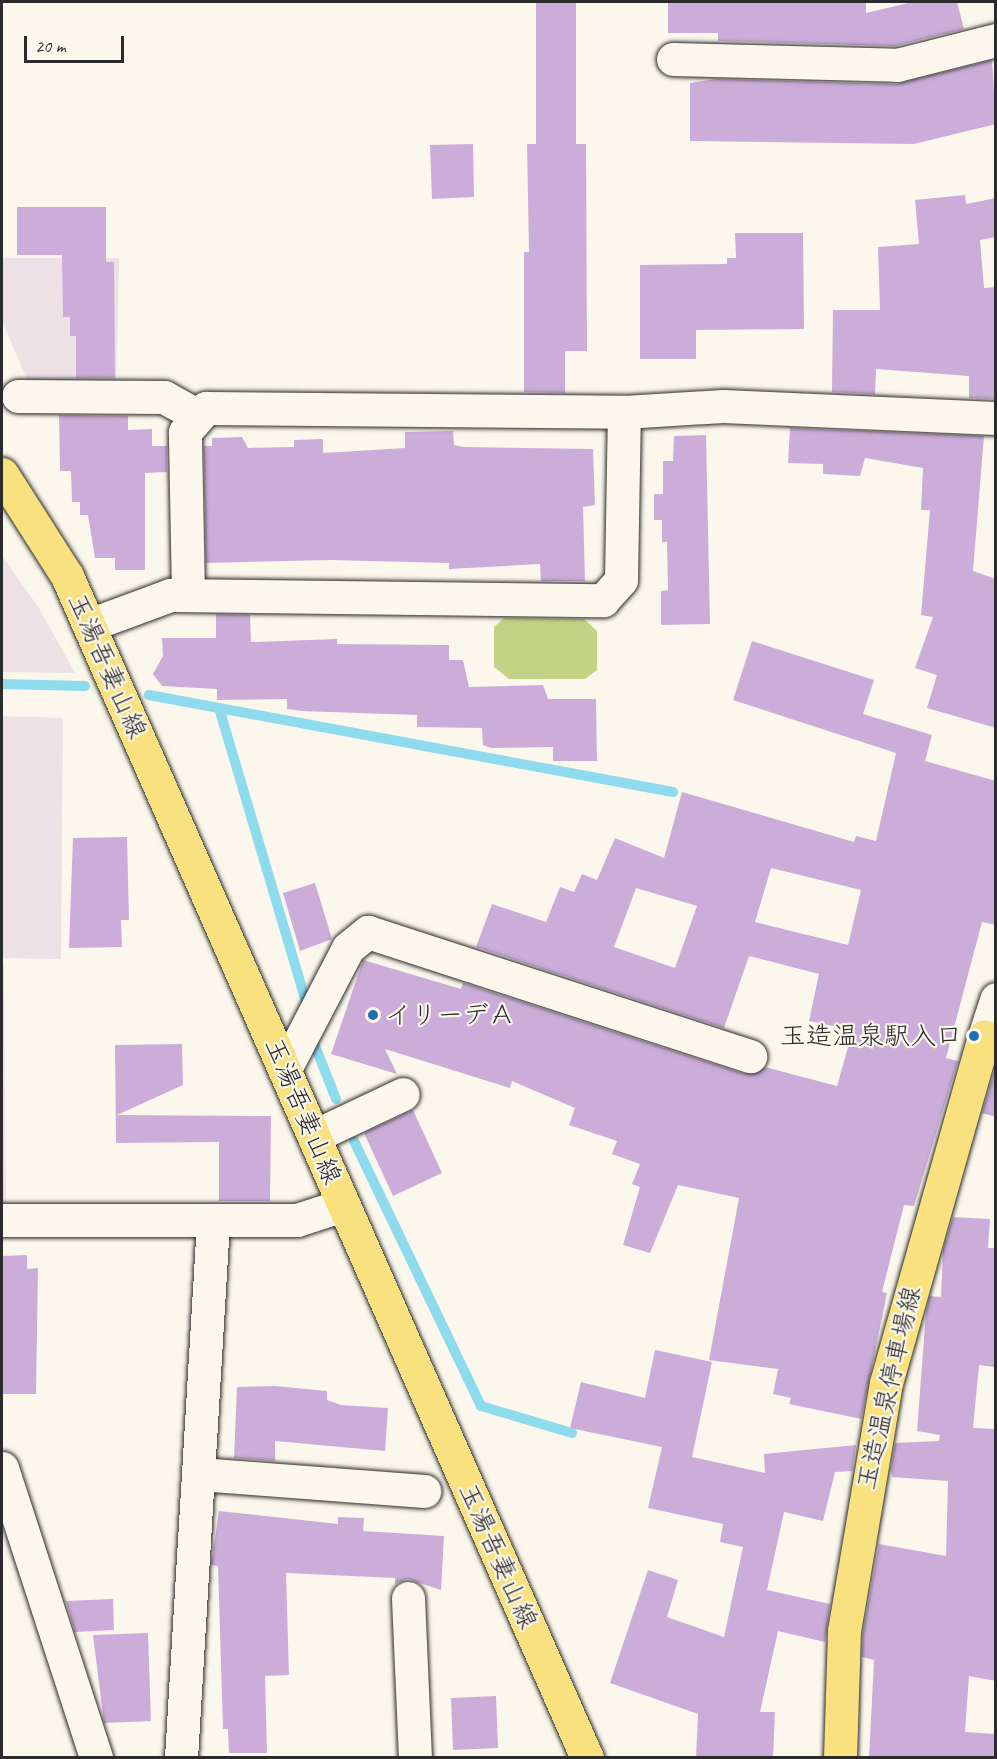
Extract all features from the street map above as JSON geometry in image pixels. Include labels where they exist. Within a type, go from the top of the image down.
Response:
[{"type":"main road","name":"玉湯吾妻山線","points":[[2,474],[67,576],[586,1758]]},
{"type":"main road","name":"玉造温泉停車場線","points":[[840,1758],[842,1650],[886,1383],[990,1038]]},
{"type":"street","points":[[673,59],[897,65],[996,40]]},
{"type":"street","points":[[18,396],[164,397],[197,415]]},
{"type":"street","points":[[188,595],[185,432],[197,415],[215,407],[624,412],[723,406],[996,418]]},
{"type":"street","points":[[89,625],[144,602],[188,595],[603,600],[621,580],[624,412]]},
{"type":"street","points":[[285,1069],[348,948],[368,932],[750,1056]]},
{"type":"street","points":[[990,1038],[996,999]]},
{"type":"street","points":[[314,1136],[403,1094]]},
{"type":"street","points":[[2,1220],[213,1223],[297,1220],[343,1205]]},
{"type":"street","points":[[182,1758],[213,1223]]},
{"type":"street","points":[[2,1468],[96,1758]]},
{"type":"street","points":[[200,1474],[424,1491]]},
{"type":"street","points":[[408,1598],[415,1758]]},
{"type":"shaded area","points":[[2,258],[119,258],[116,390],[31,389],[2,321]]},
{"type":"shaded area","points":[[2,556],[39,608],[75,673],[2,672]]},
{"type":"shaded area","points":[[2,716],[63,718],[61,959],[2,958]]},
{"type":"shaded area","points":[[2,965],[4,965],[6,1210],[2,1210]]},
{"type":"green space","points":[[504,618],[584,619],[597,631],[597,670],[585,679],[509,679],[494,667],[494,627]]},
{"type":"building","points":[[536,2],[576,2],[576,144],[586,144],[587,351],[565,351],[565,393],[524,392],[524,252],[529,252],[527,144],[536,144]]},
{"type":"building","points":[[668,2],[866,2],[866,13],[913,2],[957,2],[964,29],[895,46],[718,41],[718,33],[668,33]]},
{"type":"building","points":[[992,60],[996,124],[914,144],[690,141],[690,83],[716,79],[897,84]]},
{"type":"building","points":[[473,144],[474,197],[432,199],[430,145]]},
{"type":"building","points":[[965,195],[966,204],[996,198],[996,237],[980,240],[984,288],[996,287],[996,399],[969,398],[969,376],[876,369],[875,394],[832,392],[833,310],[880,310],[878,247],[919,244],[915,200]]},
{"type":"building","points":[[17,207],[106,207],[106,262],[114,262],[115,378],[76,378],[76,336],[70,336],[70,317],[63,317],[62,255],[17,255]]},
{"type":"building","points":[[735,233],[803,233],[804,329],[696,330],[696,359],[640,359],[640,265],[727,264],[727,258],[736,258]]},
{"type":"building","points":[[59,415],[128,416],[128,430],[152,429],[152,446],[167,446],[167,472],[145,473],[145,570],[115,570],[115,558],[95,558],[88,515],[80,515],[80,502],[72,502],[71,471],[60,471]]},
{"type":"building","points":[[790,428],[984,436],[973,571],[996,579],[996,728],[927,708],[937,675],[915,668],[933,617],[921,615],[930,510],[921,510],[923,468],[865,458],[860,476],[823,474],[823,464],[788,463]]},
{"type":"building","points":[[453,431],[454,445],[464,447],[593,449],[595,505],[583,507],[585,581],[541,581],[540,564],[449,569],[449,563],[331,560],[206,563],[204,446],[212,446],[212,438],[242,437],[248,448],[294,447],[294,440],[323,439],[323,453],[405,448],[405,432]]},
{"type":"building","points":[[706,435],[710,624],[661,625],[661,591],[668,590],[667,542],[662,542],[662,520],[654,520],[654,494],[663,494],[663,461],[673,461],[674,436]]},
{"type":"building","points":[[216,614],[250,615],[251,642],[337,639],[337,644],[449,645],[449,660],[463,660],[469,687],[543,685],[548,699],[596,699],[597,761],[553,761],[553,747],[491,748],[483,745],[482,728],[417,727],[417,715],[301,711],[287,709],[287,699],[217,700],[217,689],[162,686],[153,674],[163,656],[162,638],[216,638]]},
{"type":"building","points":[[752,641],[874,680],[863,714],[932,735],[925,761],[996,781],[996,925],[982,922],[946,1058],[958,1061],[914,1206],[904,1205],[882,1292],[887,1293],[861,1419],[789,1404],[791,1398],[773,1394],[778,1369],[709,1360],[739,1198],[678,1185],[650,1253],[623,1245],[640,1187],[632,1184],[640,1164],[612,1154],[617,1141],[569,1125],[575,1108],[512,1081],[510,1088],[385,1049],[397,1074],[331,1054],[363,960],[461,989],[463,983],[744,1074],[765,1067],[837,1086],[853,1030],[809,1021],[819,974],[749,956],[724,1028],[476,947],[492,904],[546,922],[560,887],[574,892],[582,874],[597,880],[615,838],[664,858],[682,792],[854,842],[856,836],[876,841],[896,753],[733,700]],"holes":[[[771,868],[861,890],[848,945],[755,922]],[[636,888],[697,906],[675,968],[614,947]]]},
{"type":"building","points":[[127,837],[129,920],[121,920],[122,947],[69,948],[73,838]]},
{"type":"building","points":[[315,883],[332,939],[300,951],[283,893]]},
{"type":"building","points":[[182,1044],[183,1085],[117,1115],[271,1116],[270,1201],[219,1201],[219,1142],[116,1143],[115,1045]]},
{"type":"building","points":[[994,1072],[996,1072],[996,1117],[982,1113]]},
{"type":"building","points":[[413,1110],[442,1173],[393,1196],[364,1133]]},
{"type":"building","points":[[953,1217],[990,1219],[988,1248],[996,1248],[994,1367],[979,1365],[973,1428],[996,1429],[996,1681],[969,1676],[965,1732],[996,1734],[996,1758],[869,1758],[874,1660],[862,1657],[863,1633],[879,1544],[946,1556],[948,1481],[892,1477],[891,1469],[895,1443],[939,1441],[940,1435],[917,1431],[926,1312],[930,1296],[941,1297],[943,1250]]},
{"type":"building","points":[[27,1255],[27,1269],[38,1268],[36,1394],[2,1394],[2,1256]]},
{"type":"building","points":[[655,1350],[712,1362],[692,1457],[765,1473],[764,1454],[856,1445],[852,1471],[835,1472],[823,1521],[784,1512],[767,1590],[830,1604],[825,1642],[778,1631],[760,1712],[775,1712],[773,1758],[696,1758],[698,1714],[610,1683],[648,1570],[678,1580],[667,1617],[724,1637],[743,1547],[720,1542],[723,1524],[648,1508],[662,1447],[570,1428],[581,1382],[645,1398]]},
{"type":"building","points":[[275,1386],[327,1391],[327,1400],[341,1405],[388,1408],[385,1451],[275,1441],[275,1461],[234,1458],[237,1387]]},
{"type":"building","points":[[219,1511],[338,1524],[338,1517],[364,1518],[363,1531],[444,1536],[441,1590],[408,1579],[395,1584],[395,1578],[286,1573],[289,1675],[265,1676],[267,1753],[229,1753],[228,1729],[223,1729],[218,1566],[211,1565]]},
{"type":"building","points":[[113,1599],[114,1630],[75,1632],[66,1601]]},
{"type":"building","points":[[148,1633],[151,1721],[104,1723],[93,1635]]},
{"type":"building","points":[[496,1696],[498,1748],[453,1750],[451,1698]]},
{"type":"waterway","points":[[2,684],[85,686]]},
{"type":"waterway","points":[[149,695],[673,792]]},
{"type":"waterway","points":[[219,708],[306,1002]]},
{"type":"waterway","points":[[315,1046],[336,1099]]},
{"type":"waterway","points":[[354,1141],[481,1406],[572,1433]]},
{"type":"place","name":"イリーデＡ","points":[[373,1015]]},
{"type":"place","name":"玉造温泉駅入口","points":[[974,1036]]}]
